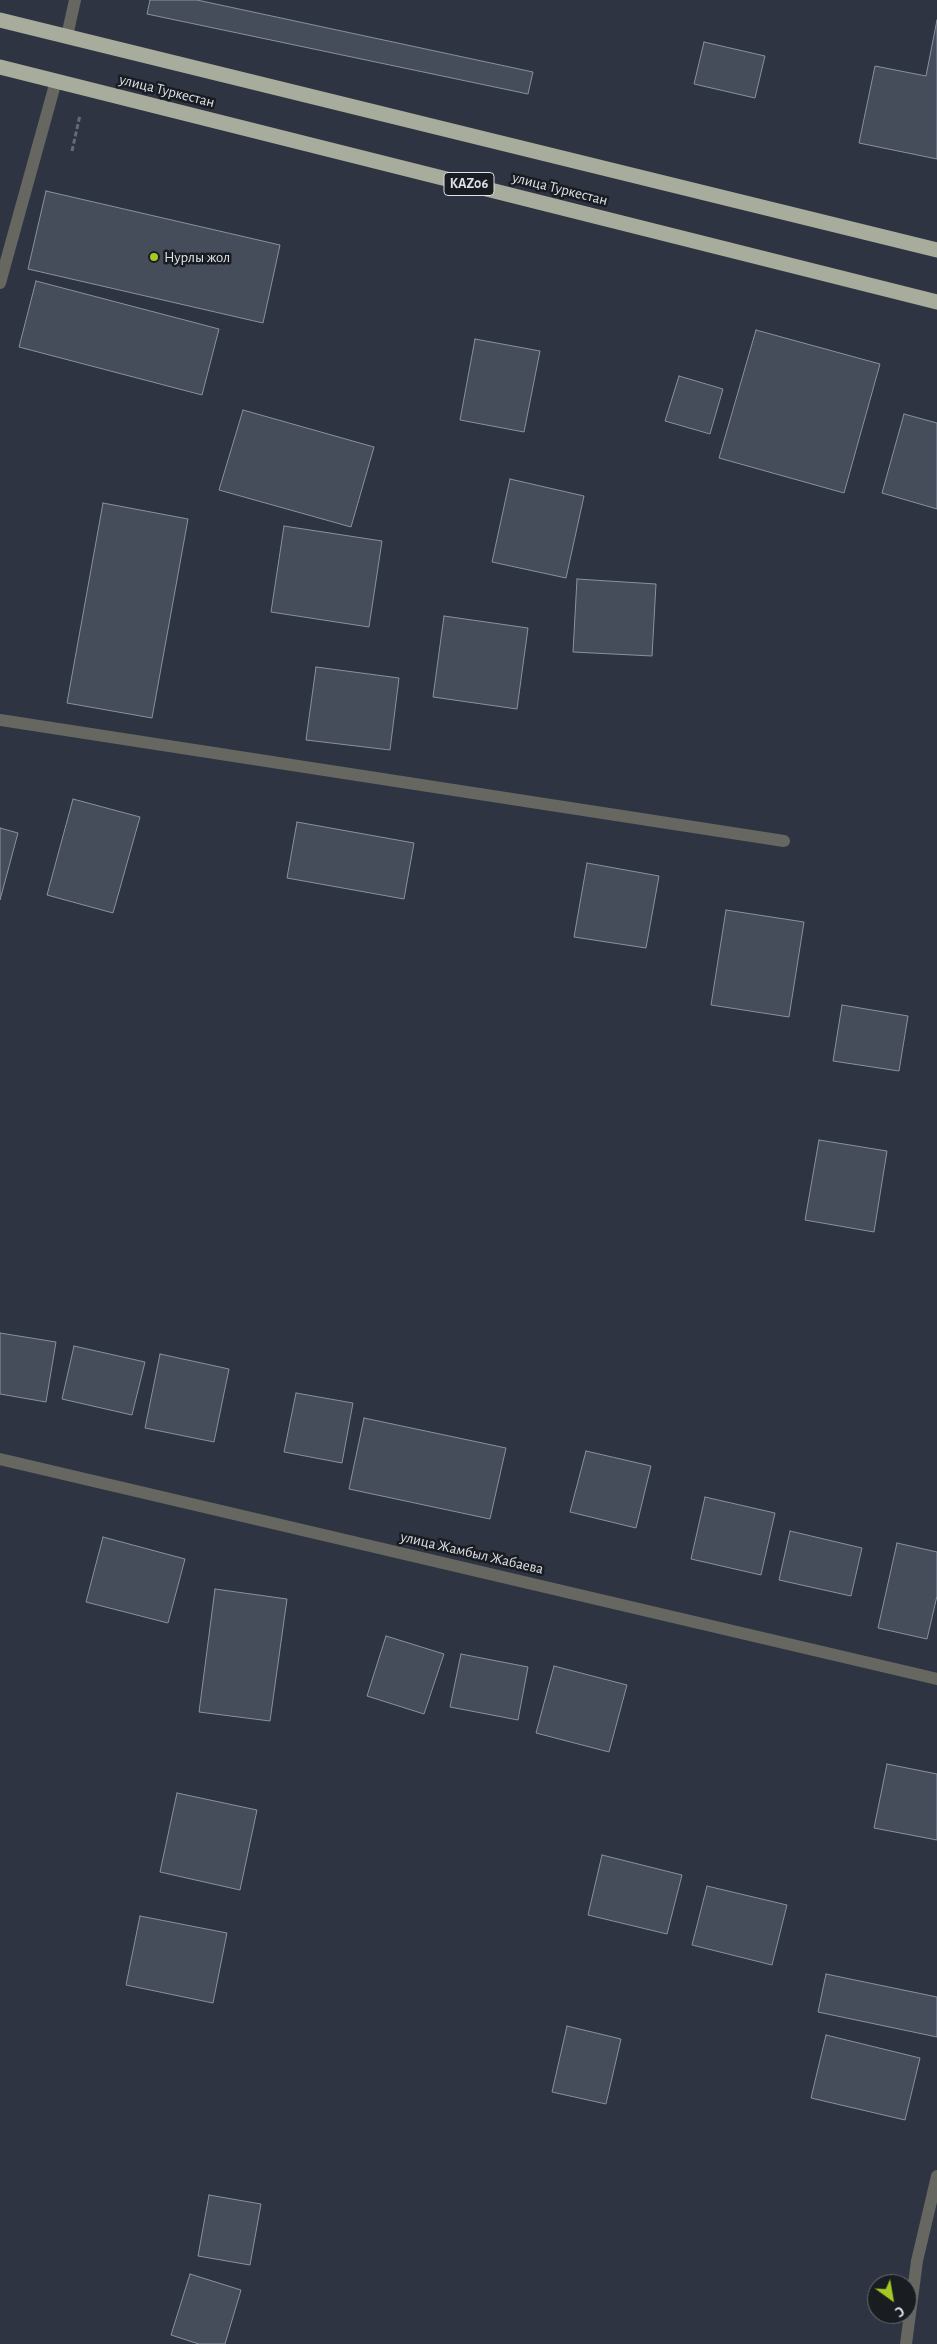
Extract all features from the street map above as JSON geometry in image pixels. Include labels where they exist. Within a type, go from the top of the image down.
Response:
[{"type":"highway","name":"улица Туркестан","points":[[0,20],[937,250]]},
{"type":"highway","name":"улица Туркестан","points":[[0,67],[937,302]]},
{"type":"street","points":[[67,36],[76,0]]},
{"type":"street","points":[[0,282],[56,81]]},
{"type":"street","points":[[0,720],[784,841]]},
{"type":"street","name":"улица Жамбыл Жабаева","points":[[0,1460],[937,1679]]},
{"type":"street","points":[[906,2344],[917,2261],[937,2176]]},
{"type":"building","points":[[150,0],[197,0],[533,72],[528,94],[147,14]]},
{"type":"building","points":[[937,20],[937,159],[859,143],[875,66],[926,76]]},
{"type":"building","points":[[704,42],[765,56],[755,98],[694,84]]},
{"type":"building","name":"Нурлы жол","points":[[46,191],[280,245],[263,323],[28,269]]},
{"type":"building","points":[[36,281],[219,329],[202,395],[19,347]]},
{"type":"building","points":[[756,330],[880,364],[844,493],[719,458]]},
{"type":"building","points":[[475,339],[540,351],[524,432],[460,420]]},
{"type":"building","points":[[679,376],[723,389],[710,434],[665,421]]},
{"type":"building","points":[[243,410],[374,447],[351,527],[219,490]]},
{"type":"building","points":[[904,414],[937,423],[937,509],[882,493]]},
{"type":"building","points":[[510,479],[584,496],[566,578],[492,562]]},
{"type":"building","points":[[103,503],[188,519],[152,718],[67,703]]},
{"type":"building","points":[[284,526],[382,541],[369,627],[271,612]]},
{"type":"building","points":[[577,579],[656,584],[652,656],[573,652]]},
{"type":"building","points":[[444,616],[528,628],[517,709],[433,697]]},
{"type":"building","points":[[316,667],[399,678],[390,750],[306,740]]},
{"type":"building","points":[[73,799],[140,817],[113,913],[47,895]]},
{"type":"building","points":[[297,822],[414,843],[404,899],[287,878]]},
{"type":"building","points":[[0,828],[18,833],[0,900]]},
{"type":"building","points":[[587,863],[659,876],[646,948],[574,937]]},
{"type":"building","points":[[726,910],[804,922],[789,1017],[711,1005]]},
{"type":"building","points":[[842,1005],[908,1016],[899,1071],[833,1061]]},
{"type":"building","points":[[819,1140],[887,1151],[874,1232],[805,1220]]},
{"type":"building","points":[[0,1333],[56,1342],[46,1402],[0,1394]]},
{"type":"building","points":[[74,1346],[145,1362],[132,1415],[62,1399]]},
{"type":"building","points":[[160,1354],[229,1369],[214,1442],[145,1428]]},
{"type":"building","points":[[296,1393],[353,1403],[342,1463],[284,1452]]},
{"type":"building","points":[[364,1418],[506,1448],[490,1519],[349,1489]]},
{"type":"building","points":[[586,1451],[651,1466],[636,1528],[570,1512]]},
{"type":"building","points":[[705,1497],[775,1513],[761,1575],[691,1559]]},
{"type":"building","points":[[790,1531],[862,1548],[851,1596],[779,1580]]},
{"type":"building","points":[[103,1537],[185,1559],[168,1623],[86,1602]]},
{"type":"building","points":[[897,1543],[937,1552],[937,1596],[927,1639],[878,1628]]},
{"type":"building","points":[[215,1589],[287,1599],[270,1721],[199,1712]]},
{"type":"building","points":[[386,1636],[444,1654],[424,1714],[367,1696]]},
{"type":"building","points":[[461,1654],[528,1667],[518,1720],[450,1707]]},
{"type":"building","points":[[554,1666],[627,1685],[609,1752],[536,1733]]},
{"type":"building","points":[[887,1764],[937,1774],[937,1840],[874,1828]]},
{"type":"building","points":[[177,1793],[257,1810],[240,1890],[160,1872]]},
{"type":"building","points":[[602,1855],[682,1875],[667,1934],[588,1915]]},
{"type":"building","points":[[707,1886],[787,1905],[772,1965],[692,1945]]},
{"type":"building","points":[[140,1916],[227,1933],[213,2003],[126,1985]]},
{"type":"building","points":[[826,1974],[937,1997],[937,2037],[818,2012]]},
{"type":"building","points":[[567,2026],[621,2039],[606,2104],[552,2092]]},
{"type":"building","points":[[826,2035],[920,2058],[905,2120],[811,2098]]},
{"type":"building","points":[[209,2195],[261,2204],[250,2265],[198,2256]]},
{"type":"building","points":[[190,2274],[241,2290],[225,2344],[199,2344],[171,2335]]},
{"type":"place","name":"Нурлы жол","points":[[154,257]]}]
